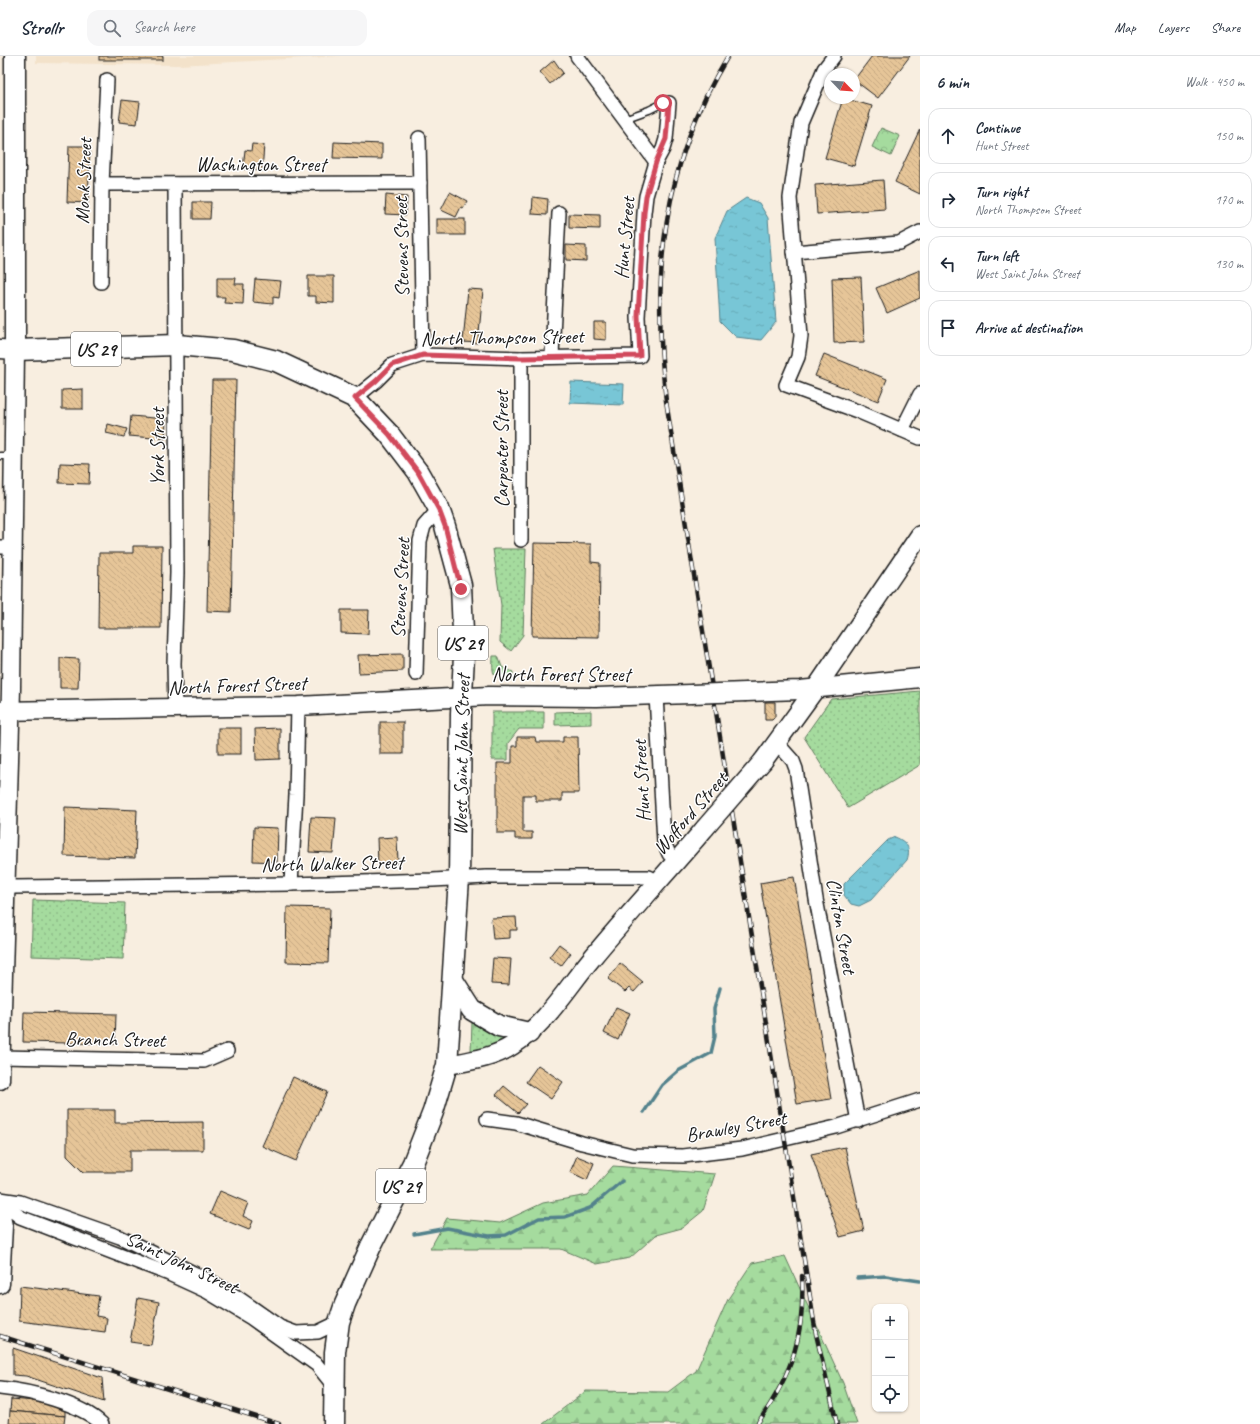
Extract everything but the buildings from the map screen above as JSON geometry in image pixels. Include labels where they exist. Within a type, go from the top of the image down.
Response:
[{"type":"main road","points":[[8,349],[15,56]]},
{"type":"main road","name":"West Saint John Street","points":[[8,349],[98,349],[177,345],[233,350],[276,360],[355,398],[389,434],[418,472],[439,510],[445,526],[461,585],[464,656],[461,698],[460,878],[454,982],[447,1065],[433,1112],[413,1164],[371,1246],[345,1304],[339,1322],[333,1385],[334,1424]]},
{"type":"main road","points":[[454,982],[472,1010],[499,1026],[529,1033]]},
{"type":"street","points":[[577,56],[656,162]]},
{"type":"street","points":[[834,56],[824,69],[801,123],[790,198],[801,336],[798,357],[786,385],[920,438]]},
{"type":"street","name":"Monk Street","points":[[101,282],[102,184],[107,80]]},
{"type":"street","name":"Hunt Street","points":[[640,356],[639,309],[644,213],[646,196],[656,162],[666,139],[669,103]]},
{"type":"street","name":"Stevens Street","points":[[419,138],[423,355]]},
{"type":"street","name":"Washington Street","points":[[102,184],[131,182],[175,184],[420,183]]},
{"type":"street","name":"York Street","points":[[175,184],[177,345],[177,573],[174,663],[175,710]]},
{"type":"street","points":[[552,356],[559,213]]},
{"type":"street","points":[[794,252],[899,243],[920,232]]},
{"type":"street","points":[[0,1080],[5,711],[9,573],[6,547],[8,349]]},
{"type":"street","name":"North Thompson Street","points":[[355,398],[376,381],[392,365],[423,355],[521,358],[552,356],[640,356]]},
{"type":"street","name":"Carpenter Street","points":[[521,358],[521,540]]},
{"type":"street","points":[[902,430],[920,394]]},
{"type":"street","name":"Stevens Street","points":[[416,674],[420,541],[424,526],[439,510]]},
{"type":"street","name":"Wofford Street","points":[[447,1065],[475,1060],[497,1053],[512,1046],[542,1022],[591,959],[677,861],[777,743],[920,535]]},
{"type":"street","name":"North Forest Street","points":[[5,711],[175,710],[298,706],[489,696],[597,697],[691,694],[816,688],[920,678]]},
{"type":"street","name":"Hunt Street","points":[[656,695],[664,842],[669,854],[677,861]]},
{"type":"street","points":[[291,884],[296,795],[298,706]]},
{"type":"street","name":"Clinton Street","points":[[777,743],[793,760],[796,770],[816,899],[858,1121]]},
{"type":"street","name":"North Walker Street","points":[[2,891],[14,887],[291,884],[460,878],[649,877],[658,882]]},
{"type":"street","name":"Branch Street","points":[[0,1057],[204,1061],[227,1051]]},
{"type":"street","name":"Brawley Street","points":[[487,1119],[516,1123],[606,1150],[632,1154],[663,1156],[723,1152],[858,1121],[920,1100]]},
{"type":"street","name":"Saint John Street","points":[[0,1200],[20,1202],[120,1237],[210,1281],[237,1297],[280,1327],[296,1333],[318,1332],[339,1322]]},
{"type":"street","name":"Saint John Street","points":[[0,1200],[20,1217],[169,1274],[206,1291],[251,1318],[317,1365],[333,1385]]},
{"type":"street","points":[[0,1212],[3,1226],[0,1284]]},
{"type":"street","points":[[0,1388],[49,1398],[90,1413],[102,1424]]},
{"type":"lane","points":[[624,119],[650,110],[663,103],[669,103]]},
{"type":"shaded area","points":[[36,56],[341,56],[179,65],[36,63]]},
{"type":"green space","points":[[881,128],[900,136],[891,156],[872,147]]},
{"type":"green space","points":[[493,549],[526,549],[523,635],[511,651],[500,642],[501,605]]},
{"type":"green space","points":[[493,656],[498,656],[502,667],[513,672],[513,680],[497,677],[495,675],[493,672]]},
{"type":"green space","points":[[920,691],[920,765],[848,808],[804,737],[831,699]]},
{"type":"green space","points":[[591,711],[591,724],[555,725],[555,712]]},
{"type":"green space","points":[[492,712],[544,712],[544,729],[519,729],[508,743],[508,760],[492,760]]},
{"type":"green space","points":[[33,900],[125,903],[123,959],[31,956]]},
{"type":"green space","points":[[472,1022],[493,1035],[506,1038],[490,1046],[471,1051]]},
{"type":"green space","points":[[613,1166],[715,1174],[703,1211],[682,1228],[656,1235],[630,1258],[597,1264],[561,1249],[430,1249],[447,1218],[500,1223],[543,1203],[588,1195]]},
{"type":"green space","points":[[785,1256],[843,1383],[857,1424],[543,1424],[586,1391],[668,1392],[696,1371],[728,1299],[752,1263]]},
{"type":"water","points":[[746,198],[759,203],[768,218],[776,322],[761,340],[736,337],[720,321],[715,238],[727,211]]},
{"type":"water","points":[[571,382],[624,384],[623,405],[570,403]]},
{"type":"water","points":[[895,837],[907,846],[907,860],[871,900],[859,906],[851,904],[844,895],[844,884],[888,840]]},
{"type":"waterway","points":[[644,1112],[662,1085],[678,1071],[711,1053],[715,1036],[714,1009],[720,988]]},
{"type":"waterway","points":[[414,1234],[447,1228],[489,1236],[506,1235],[539,1218],[565,1217],[590,1208],[622,1181]]},
{"type":"waterway","points":[[857,1278],[886,1276],[920,1281]]},
{"type":"railway","points":[[728,56],[706,97],[688,138],[675,180],[667,223],[662,266],[660,310],[662,355],[666,401],[816,1334],[837,1424]]},
{"type":"railway","points":[[757,1424],[779,1389],[794,1354],[801,1318],[802,1276]]},
{"type":"railway","points":[[0,1336],[279,1424]]},
{"type":"route","points":[[461,589],[445,526],[439,510],[418,472],[389,434],[355,398],[376,381],[392,365],[423,355],[521,358],[552,356],[640,356],[638,316],[644,213],[646,196],[656,162],[663,150],[668,128],[669,103],[663,103]]}]
